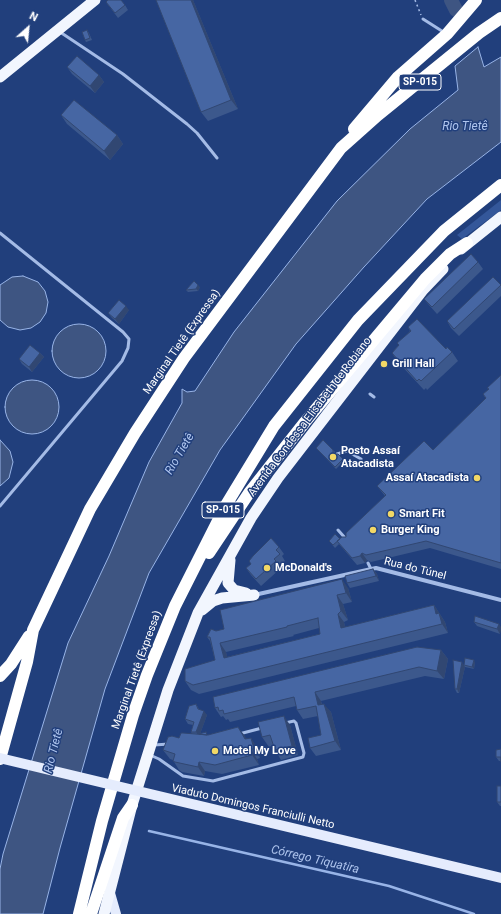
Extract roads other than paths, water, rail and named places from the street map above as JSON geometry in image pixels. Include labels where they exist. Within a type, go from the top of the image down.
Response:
[{"type":"highway","points":[[0,77],[59,31],[95,0]]},
{"type":"highway","points":[[341,148],[367,112],[398,77],[447,34],[476,0]]},
{"type":"highway","name":"Marginal Tietê (Expressa)","points":[[0,759],[27,662],[33,630],[90,509],[135,433],[184,358],[341,148],[378,115],[479,33],[501,18]]},
{"type":"highway","name":"Marginal Tietê (Expressa)","points":[[79,914],[102,821],[132,715],[175,606],[226,505],[274,426],[358,320],[444,231],[501,185]]},
{"type":"highway","name":"Avenida Condessa Elisabeth de Robiano","points":[[104,914],[132,804],[168,690],[198,613],[231,553],[278,478],[423,290],[467,243],[501,217]]},
{"type":"highway","points":[[175,606],[249,493],[280,453],[425,279],[450,254],[467,243]]},
{"type":"highway","points":[[231,553],[227,577],[230,586],[237,591],[254,595]]},
{"type":"highway","points":[[198,613],[213,601],[222,598],[254,595]]},
{"type":"highway","points":[[0,676],[11,664],[33,630]]},
{"type":"highway","points":[[91,914],[123,818],[132,804]]},
{"type":"main road","name":"Viaduto Domingos Franciulli Netto","points":[[0,759],[501,878]]},
{"type":"main road","points":[[110,892],[116,914]]},
{"type":"street","name":"Rua do Túnel","points":[[254,595],[268,593],[315,580],[376,568],[501,600]]},
{"type":"lane","points":[[423,19],[447,34]]},
{"type":"lane","points":[[59,31],[124,74],[196,132],[217,158]]},
{"type":"lane","points":[[0,233],[123,332],[129,340],[128,348],[122,361],[0,506]]},
{"type":"lane","points":[[370,394],[374,397]]},
{"type":"lane","points":[[337,454],[347,451],[361,459]]},
{"type":"lane","points":[[338,530],[349,542]]},
{"type":"lane","points":[[368,563],[371,569]]},
{"type":"lane","points":[[174,743],[150,750],[158,759],[183,776],[213,781],[303,757],[304,753],[296,723],[291,721],[283,723]]},
{"type":"lane","points":[[237,735],[268,727]]},
{"type":"water","name":"Rio Tietê","points":[[478,47],[484,67],[501,57],[501,142],[427,199],[364,267],[296,344],[220,450],[149,573],[105,689],[43,914],[0,914],[0,869],[3,854],[68,643],[109,556],[149,462],[182,403],[182,389],[187,392],[195,391],[234,332],[337,201],[410,129],[458,90],[455,66]]},
{"type":"water","points":[[23,276],[38,282],[45,291],[48,302],[46,313],[40,322],[31,328],[20,330],[8,327],[0,320],[0,285],[12,277]]},
{"type":"water","points":[[74,324],[84,324],[94,328],[102,336],[106,346],[106,356],[102,366],[94,374],[84,378],[74,378],[64,374],[56,366],[52,356],[52,346],[56,336],[64,328]]},
{"type":"water","points":[[27,380],[37,380],[47,384],[55,392],[59,402],[59,412],[55,422],[47,430],[37,434],[27,434],[17,430],[9,422],[5,412],[5,402],[9,392],[17,384]]},
{"type":"water","points":[[0,440],[10,451],[13,462],[9,478],[0,486]]},
{"type":"waterway","points":[[451,0],[456,10]]},
{"type":"waterway","name":"Córrego Tiquatira","points":[[149,831],[389,886],[474,914]]},
{"type":"place","name":"Grill Hall","points":[[384,364]]},
{"type":"place","name":"Posto Assaí Atacadista","points":[[333,457]]},
{"type":"place","name":"Assaí Atacadista","points":[[477,478]]},
{"type":"place","name":"Smart Fit","points":[[391,514]]},
{"type":"place","name":"Burger King","points":[[373,530]]},
{"type":"place","name":"McDonald's","points":[[267,568]]},
{"type":"place","name":"Motel My Love","points":[[215,751]]}]
